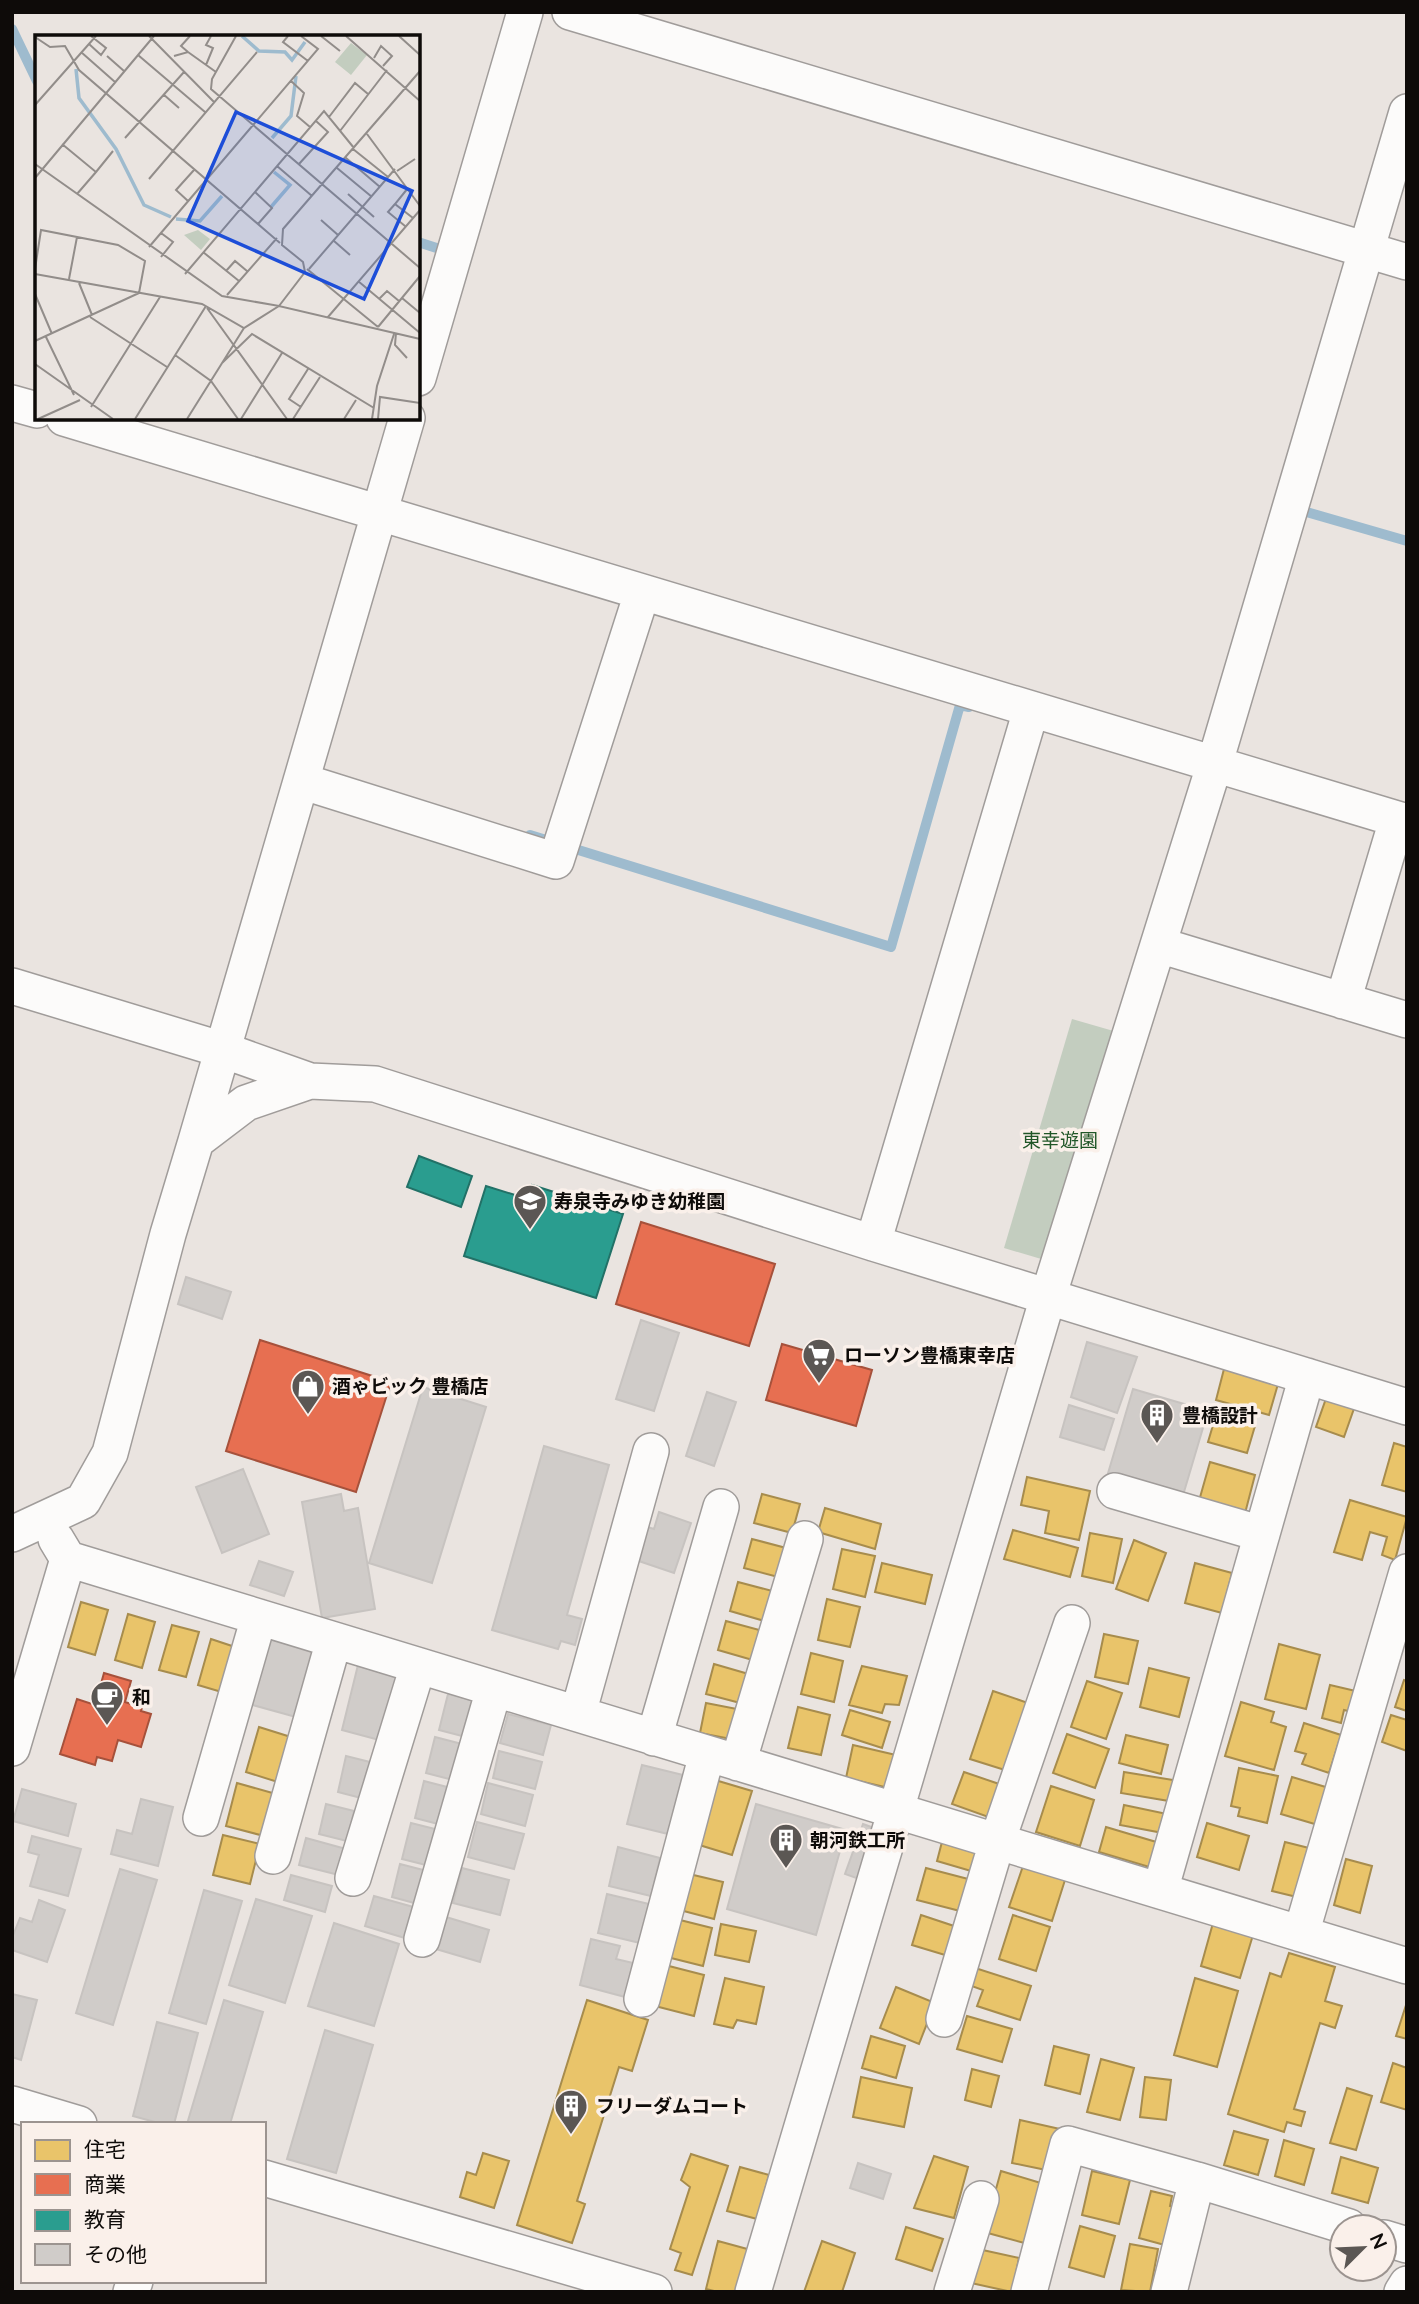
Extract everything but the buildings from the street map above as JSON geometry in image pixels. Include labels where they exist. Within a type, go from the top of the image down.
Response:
[{"type":"street","points":[[420,371],[525,12]]},
{"type":"street","points":[[570,12],[1407,262]]},
{"type":"street","points":[[754,2292],[1048,1297],[1214,766],[1407,113]]},
{"type":"street","points":[[12,403],[35,409]]},
{"type":"street","points":[[71,420],[1402,821],[1343,1001]]},
{"type":"street","points":[[12,1535],[83,1501],[110,1454],[168,1234],[406,420]]},
{"type":"street","points":[[301,781],[556,861],[642,593]]},
{"type":"street","points":[[873,1243],[1031,710]]},
{"type":"street","points":[[1159,945],[1407,1020]]},
{"type":"street","points":[[12,986],[223,1049],[310,1081],[375,1084],[873,1243],[1407,1407]]},
{"type":"street","points":[[196,1141],[246,1103],[310,1081]]},
{"type":"street","points":[[1160,1891],[1307,1376]]},
{"type":"street","points":[[578,1714],[651,1451]]},
{"type":"street","points":[[1115,1491],[1262,1534]]},
{"type":"street","points":[[654,1738],[721,1507]]},
{"type":"street","points":[[44,1520],[68,1559],[1407,1966]]},
{"type":"street","points":[[642,2000],[722,1758],[805,1539]]},
{"type":"street","points":[[12,1748],[68,1559]]},
{"type":"street","points":[[1301,1934],[1407,1572]]},
{"type":"street","points":[[201,1818],[259,1617]]},
{"type":"street","points":[[944,2019],[998,1842],[1073,1623]]},
{"type":"street","points":[[273,1856],[334,1640]]},
{"type":"street","points":[[353,1878],[418,1666]]},
{"type":"street","points":[[422,1939],[494,1689]]},
{"type":"street","points":[[12,2104],[72,2122]]},
{"type":"street","points":[[1029,2292],[1068,2144],[1328,2221]]},
{"type":"street","points":[[266,2179],[654,2292]]},
{"type":"street","points":[[1169,2292],[1197,2180]]},
{"type":"street","points":[[952,2292],[981,2199]]},
{"type":"street","points":[[1402,2292],[1407,2284]]},
{"type":"green space","name":"東幸遊園","points":[[1072,1019],[1117,1032],[1048,1261],[1004,1248]]},
{"type":"waterway","points":[[12,29],[35,77]]},
{"type":"waterway","points":[[420,243],[449,252]]},
{"type":"waterway","points":[[1296,509],[1407,541]]},
{"type":"waterway","points":[[530,835],[891,947],[960,705],[969,707]]},
{"type":"place","name":"寿泉寺みゆき幼稚園","points":[[530,1231]]},
{"type":"place","name":"ローソン豊橋東幸店","points":[[819,1385]]},
{"type":"place","name":"酒ゃビック 豊橋店","points":[[308,1416]]},
{"type":"place","name":"豊橋設計","points":[[1157,1445]]},
{"type":"place","name":"和","points":[[107,1727]]},
{"type":"place","name":"朝河鉄工所","points":[[786,1870]]},
{"type":"place","name":"フリーダムコート","points":[[571,2136]]}]
